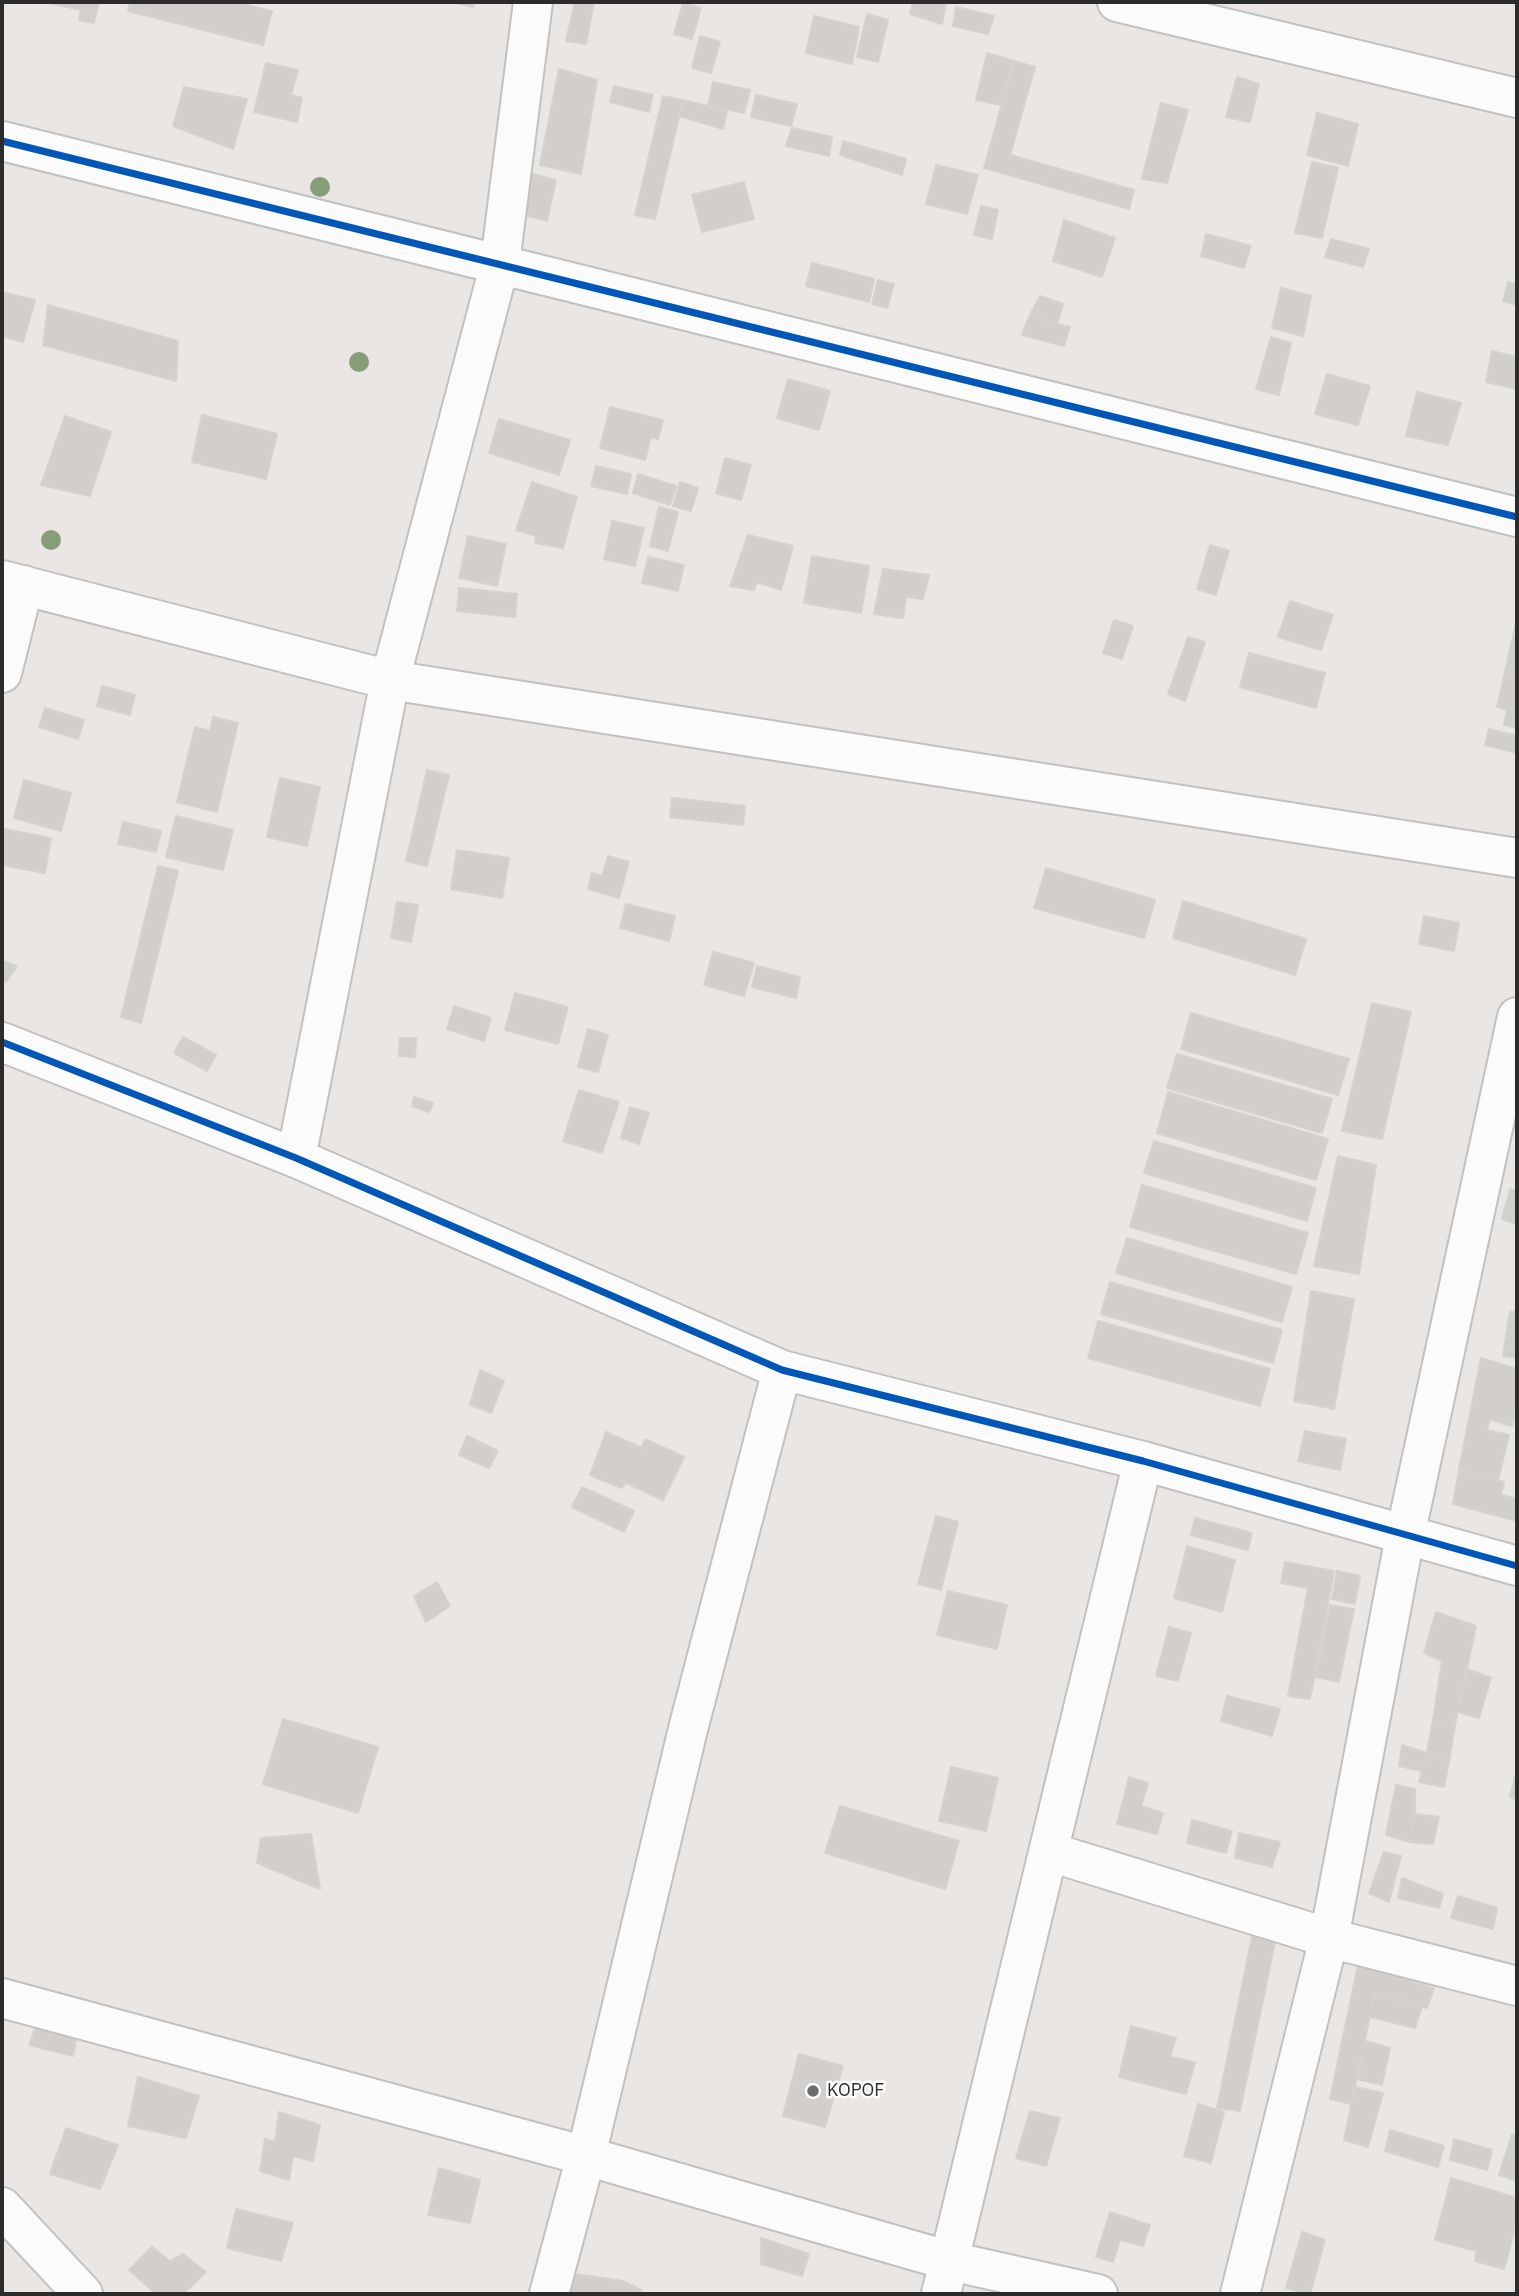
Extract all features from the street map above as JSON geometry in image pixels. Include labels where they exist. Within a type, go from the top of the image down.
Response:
[{"type":"street","points":[[296,1158],[390,680],[500,263],[533,2]]},
{"type":"street","points":[[1117,2],[1517,98]]},
{"type":"street","points":[[2,141],[1517,517]]},
{"type":"street","points":[[2,673],[13,583],[390,680],[1517,858]]},
{"type":"street","points":[[1240,2294],[1329,1938],[1405,1536],[1503,1154],[1517,1017]]},
{"type":"street","points":[[2,1042],[296,1158],[782,1370],[1143,1461],[1517,1566]]},
{"type":"street","points":[[550,2294],[586,2156],[688,1729],[782,1370]]},
{"type":"street","points":[[946,2278],[1143,1461]]},
{"type":"street","points":[[1049,1852],[1329,1938],[1517,1986]]},
{"type":"street","points":[[2,1998],[586,2156],[946,2278],[1098,2294]]},
{"type":"street","points":[[2,2207],[83,2294]]},
{"type":"building","points":[[50,2],[99,2],[94,23],[79,20],[81,10]]},
{"type":"building","points":[[130,2],[235,2],[272,11],[263,45],[128,11]]},
{"type":"building","points":[[450,2],[474,2],[473,7]]},
{"type":"building","points":[[575,2],[594,2],[586,44],[566,41]]},
{"type":"building","points":[[913,2],[946,3],[942,24],[910,14]]},
{"type":"building","points":[[683,3],[701,8],[692,39],[674,34]]},
{"type":"building","points":[[956,7],[994,16],[988,34],[953,26]]},
{"type":"building","points":[[867,14],[888,20],[878,62],[857,57]]},
{"type":"building","points":[[814,16],[859,27],[852,64],[806,53]]},
{"type":"building","points":[[700,36],[720,42],[711,73],[692,68]]},
{"type":"building","points":[[987,53],[1014,61],[1001,105],[976,100]]},
{"type":"building","points":[[1014,61],[1035,67],[1010,155],[1134,190],[1129,209],[984,168]]},
{"type":"building","points":[[266,63],[298,70],[291,95],[302,98],[297,122],[254,112]]},
{"type":"building","points":[[559,69],[597,80],[581,174],[540,165]]},
{"type":"building","points":[[1237,77],[1259,84],[1250,122],[1226,117]]},
{"type":"building","points":[[713,82],[750,90],[744,113],[708,105]]},
{"type":"building","points":[[614,86],[653,95],[649,112],[610,102]]},
{"type":"building","points":[[184,87],[247,99],[233,149],[173,126]]},
{"type":"building","points":[[756,95],[797,104],[791,126],[751,117]]},
{"type":"building","points":[[663,96],[683,100],[655,219],[635,215]]},
{"type":"building","points":[[683,100],[727,111],[723,129],[679,116]]},
{"type":"building","points":[[1161,103],[1188,110],[1167,183],[1142,179]]},
{"type":"building","points":[[1317,113],[1358,124],[1348,166],[1307,155]]},
{"type":"building","points":[[792,128],[832,137],[829,156],[786,146]]},
{"type":"building","points":[[843,141],[906,159],[902,175],[840,155]]},
{"type":"building","points":[[1312,162],[1338,168],[1322,238],[1295,233]]},
{"type":"building","points":[[936,165],[978,175],[967,214],[926,204]]},
{"type":"building","points":[[529,173],[556,180],[547,221],[519,213]]},
{"type":"building","points":[[744,182],[754,219],[702,232],[692,195]]},
{"type":"building","points":[[981,206],[998,210],[992,239],[974,235]]},
{"type":"building","points":[[1064,220],[1115,238],[1102,277],[1053,261]]},
{"type":"building","points":[[1206,234],[1251,246],[1244,268],[1201,256]]},
{"type":"building","points":[[1331,239],[1369,249],[1363,267],[1325,257]]},
{"type":"building","points":[[812,263],[874,279],[869,302],[806,286]]},
{"type":"building","points":[[878,280],[894,284],[887,308],[872,304]]},
{"type":"building","points":[[1508,282],[1517,284],[1517,305],[1503,301]]},
{"type":"building","points":[[1281,288],[1311,296],[1303,336],[1272,328]]},
{"type":"building","points":[[2,292],[35,300],[23,342],[2,336]]},
{"type":"building","points":[[1040,296],[1063,304],[1057,324],[1029,317]]},
{"type":"building","points":[[48,305],[178,341],[176,381],[43,345]]},
{"type":"building","points":[[1029,317],[1070,327],[1064,346],[1022,335]]},
{"type":"building","points":[[1271,337],[1291,343],[1279,395],[1256,389]]},
{"type":"building","points":[[1492,351],[1517,357],[1517,389],[1486,382]]},
{"type":"building","points":[[1327,374],[1370,386],[1358,425],[1315,414]]},
{"type":"building","points":[[788,379],[830,391],[819,430],[777,418]]},
{"type":"building","points":[[1417,392],[1461,403],[1448,445],[1406,436]]},
{"type":"building","points":[[610,407],[663,420],[658,439],[651,437],[645,460],[600,448]]},
{"type":"building","points":[[202,415],[277,434],[266,479],[192,462]]},
{"type":"building","points":[[65,416],[111,432],[90,496],[41,485]]},
{"type":"building","points":[[499,419],[570,440],[559,475],[489,453]]},
{"type":"building","points":[[725,458],[751,465],[741,500],[716,493]]},
{"type":"building","points":[[596,466],[631,474],[627,494],[591,486]]},
{"type":"building","points":[[638,474],[676,486],[670,505],[633,493]]},
{"type":"building","points":[[532,482],[577,497],[563,548],[535,543],[536,536],[516,530]]},
{"type":"building","points":[[680,482],[698,488],[691,511],[673,506]]},
{"type":"building","points":[[659,507],[678,512],[668,551],[650,546]]},
{"type":"building","points":[[612,521],[644,528],[635,566],[604,559]]},
{"type":"building","points":[[748,535],[793,546],[781,590],[757,582],[754,590],[730,586]]},
{"type":"building","points":[[468,536],[506,544],[497,586],[459,578]]},
{"type":"building","points":[[1210,545],[1229,551],[1216,595],[1197,589]]},
{"type":"building","points":[[812,556],[869,566],[861,613],[804,603]]},
{"type":"building","points":[[648,557],[684,565],[678,591],[642,583]]},
{"type":"building","points":[[883,569],[929,575],[923,599],[906,597],[903,618],[874,614]]},
{"type":"building","points":[[459,588],[517,594],[515,617],[457,611]]},
{"type":"building","points":[[1290,601],[1333,615],[1321,650],[1278,637]]},
{"type":"building","points":[[1517,619],[1517,728],[1504,725],[1507,710],[1497,707]]},
{"type":"building","points":[[1114,620],[1133,626],[1122,659],[1103,653]]},
{"type":"building","points":[[1188,637],[1205,642],[1185,701],[1168,694]]},
{"type":"building","points":[[1249,653],[1325,673],[1316,708],[1240,687]]},
{"type":"building","points":[[102,686],[135,695],[130,715],[97,706]]},
{"type":"building","points":[[45,708],[84,720],[78,739],[39,727]]},
{"type":"building","points":[[213,717],[238,723],[217,812],[177,802],[195,727],[210,731]]},
{"type":"building","points":[[1489,729],[1517,736],[1517,753],[1485,745]]},
{"type":"building","points":[[427,770],[449,775],[427,866],[406,861]]},
{"type":"building","points":[[280,778],[320,787],[307,846],[267,837]]},
{"type":"building","points":[[24,780],[71,793],[61,831],[14,818]]},
{"type":"building","points":[[672,798],[745,806],[743,825],[670,817]]},
{"type":"building","points":[[176,816],[233,830],[223,870],[166,857]]},
{"type":"building","points":[[123,822],[161,831],[156,852],[118,844]]},
{"type":"building","points":[[4,829],[51,838],[45,873],[2,865]]},
{"type":"building","points":[[457,850],[509,858],[502,898],[451,889]]},
{"type":"building","points":[[608,856],[629,862],[619,898],[588,889],[592,873],[602,876]]},
{"type":"building","points":[[158,866],[178,871],[141,1023],[121,1017]]},
{"type":"building","points":[[1046,868],[1155,900],[1144,938],[1034,908]]},
{"type":"building","points":[[1183,901],[1306,939],[1295,975],[1173,938]]},
{"type":"building","points":[[397,902],[418,905],[411,942],[391,938]]},
{"type":"building","points":[[626,904],[675,916],[669,941],[620,928]]},
{"type":"building","points":[[1424,916],[1459,923],[1454,951],[1419,944]]},
{"type":"building","points":[[713,952],[754,963],[744,996],[704,985]]},
{"type":"building","points":[[2,961],[17,966],[6,982],[2,981]]},
{"type":"building","points":[[757,966],[800,977],[796,998],[752,987]]},
{"type":"building","points":[[515,993],[568,1007],[558,1044],[505,1030]]},
{"type":"building","points":[[1372,1003],[1411,1012],[1382,1139],[1342,1131]]},
{"type":"building","points":[[454,1006],[491,1018],[484,1041],[447,1029]]},
{"type":"building","points":[[1191,1013],[1349,1059],[1338,1095],[1181,1049]]},
{"type":"building","points":[[588,1029],[608,1035],[598,1072],[578,1067]]},
{"type":"building","points":[[183,1037],[216,1055],[207,1071],[174,1053]]},
{"type":"building","points":[[400,1038],[416,1038],[415,1057],[399,1056]]},
{"type":"building","points":[[1177,1054],[1332,1099],[1322,1133],[1167,1088]]},
{"type":"building","points":[[579,1090],[619,1102],[602,1153],[563,1141]]},
{"type":"building","points":[[1168,1092],[1328,1139],[1316,1180],[1157,1133]]},
{"type":"building","points":[[414,1097],[433,1103],[429,1112],[412,1106]]},
{"type":"building","points":[[630,1107],[649,1113],[639,1144],[621,1138]]},
{"type":"building","points":[[1154,1141],[1316,1188],[1307,1221],[1144,1173]]},
{"type":"building","points":[[1338,1156],[1376,1165],[1359,1274],[1314,1266]]},
{"type":"building","points":[[1142,1185],[1308,1233],[1296,1274],[1130,1227]]},
{"type":"building","points":[[1510,1189],[1517,1191],[1517,1224],[1502,1219]]},
{"type":"building","points":[[1127,1238],[1292,1287],[1282,1322],[1116,1273]]},
{"type":"building","points":[[1110,1282],[1282,1330],[1273,1363],[1101,1314]]},
{"type":"building","points":[[1311,1291],[1354,1299],[1334,1409],[1294,1401]]},
{"type":"building","points":[[1510,1311],[1517,1312],[1517,1358],[1503,1356]]},
{"type":"building","points":[[1098,1321],[1270,1369],[1260,1406],[1088,1358]]},
{"type":"building","points":[[1481,1358],[1517,1369],[1517,1404],[1512,1426],[1490,1419],[1487,1430],[1509,1435],[1498,1480],[1459,1469]]},
{"type":"building","points":[[480,1370],[504,1381],[491,1413],[470,1405]]},
{"type":"building","points":[[1305,1431],[1346,1439],[1340,1470],[1298,1461]]},
{"type":"building","points":[[606,1432],[642,1448],[645,1439],[684,1457],[663,1500],[626,1483],[622,1488],[590,1475]]},
{"type":"building","points":[[467,1436],[498,1451],[489,1468],[459,1455]]},
{"type":"building","points":[[1459,1469],[1504,1482],[1501,1495],[1517,1499],[1517,1521],[1453,1504]]},
{"type":"building","points":[[582,1487],[634,1511],[624,1532],[572,1507]]},
{"type":"building","points":[[936,1516],[958,1522],[941,1590],[918,1584]]},
{"type":"building","points":[[1195,1518],[1252,1533],[1248,1550],[1191,1535]]},
{"type":"building","points":[[1187,1546],[1235,1560],[1222,1612],[1174,1598]]},
{"type":"building","points":[[1285,1562],[1334,1571],[1310,1699],[1288,1696],[1308,1588],[1281,1583]]},
{"type":"building","points":[[1337,1571],[1360,1576],[1355,1604],[1332,1599]]},
{"type":"building","points":[[437,1582],[450,1606],[426,1622],[414,1596]]},
{"type":"building","points":[[948,1591],[1007,1605],[997,1649],[937,1635]]},
{"type":"building","points":[[1330,1605],[1354,1609],[1339,1682],[1316,1677]]},
{"type":"building","points":[[1436,1612],[1476,1626],[1455,1725],[1433,1720],[1442,1661],[1424,1653]]},
{"type":"building","points":[[1169,1627],[1191,1633],[1178,1681],[1156,1676]]},
{"type":"building","points":[[1467,1669],[1491,1678],[1479,1718],[1458,1712]]},
{"type":"building","points":[[1227,1696],[1280,1709],[1272,1736],[1221,1721]]},
{"type":"building","points":[[283,1719],[378,1747],[358,1813],[263,1784]]},
{"type":"building","points":[[1433,1720],[1455,1725],[1450,1756],[1427,1753]]},
{"type":"building","points":[[1402,1745],[1427,1753],[1422,1771],[1399,1766]]},
{"type":"building","points":[[1427,1753],[1450,1756],[1444,1787],[1419,1782]]},
{"type":"building","points":[[951,1767],[998,1778],[986,1831],[939,1821]]},
{"type":"building","points":[[1129,1777],[1148,1783],[1141,1806],[1163,1813],[1157,1834],[1117,1824]]},
{"type":"building","points":[[1517,1777],[1517,1800],[1510,1797]]},
{"type":"building","points":[[1396,1785],[1415,1789],[1415,1814],[1410,1842],[1386,1835]]},
{"type":"building","points":[[840,1806],[959,1841],[945,1889],[825,1853]]},
{"type":"building","points":[[1415,1814],[1439,1817],[1433,1844],[1410,1842]]},
{"type":"building","points":[[1192,1820],[1232,1831],[1226,1853],[1187,1843]]},
{"type":"building","points":[[1239,1833],[1280,1842],[1272,1867],[1235,1858]]},
{"type":"building","points":[[311,1834],[320,1889],[257,1863],[261,1838]]},
{"type":"building","points":[[1384,1852],[1401,1856],[1389,1902],[1369,1893]]},
{"type":"building","points":[[1402,1878],[1443,1894],[1439,1908],[1398,1898]]},
{"type":"building","points":[[1458,1896],[1497,1908],[1493,1929],[1451,1918]]},
{"type":"building","points":[[1252,1937],[1275,1942],[1240,2111],[1217,2108]]},
{"type":"building","points":[[1358,1965],[1434,1988],[1427,2008],[1375,1993],[1351,2104],[1330,2099]]},
{"type":"building","points":[[1375,1993],[1422,2006],[1415,2028],[1370,2017]]},
{"type":"building","points":[[38,2021],[78,2032],[73,2056],[29,2045]]},
{"type":"building","points":[[1131,2026],[1176,2038],[1170,2057],[1195,2062],[1186,2094],[1119,2077]]},
{"type":"building","points":[[1365,2041],[1390,2048],[1382,2085],[1357,2079]]},
{"type":"building","name":"KOPOF","points":[[799,2054],[843,2066],[825,2127],[783,2116]]},
{"type":"building","points":[[138,2077],[199,2096],[186,2138],[128,2126]]},
{"type":"building","points":[[1355,2087],[1383,2093],[1368,2147],[1344,2140]]},
{"type":"building","points":[[1198,2104],[1224,2112],[1211,2163],[1184,2156]]},
{"type":"building","points":[[1030,2111],[1060,2118],[1046,2166],[1016,2158]]},
{"type":"building","points":[[279,2112],[320,2125],[313,2161],[293,2156],[289,2180],[260,2171],[265,2139],[275,2142]]},
{"type":"building","points":[[66,2128],[118,2145],[100,2189],[50,2174]]},
{"type":"building","points":[[1390,2130],[1444,2146],[1438,2167],[1385,2151]]},
{"type":"building","points":[[1512,2134],[1517,2136],[1517,2181],[1499,2175]]},
{"type":"building","points":[[1454,2139],[1492,2150],[1487,2170],[1450,2160]]},
{"type":"building","points":[[439,2168],[480,2180],[470,2223],[428,2215]]},
{"type":"building","points":[[1451,2178],[1517,2198],[1517,2222],[1504,2269],[1475,2261],[1476,2251],[1435,2240]]},
{"type":"building","points":[[236,2209],[293,2223],[281,2261],[227,2248]]},
{"type":"building","points":[[1110,2212],[1150,2225],[1143,2246],[1120,2240],[1113,2262],[1096,2257]]},
{"type":"building","points":[[1302,2232],[1325,2240],[1310,2294],[1286,2288]]},
{"type":"building","points":[[761,2238],[809,2254],[802,2276],[761,2264]]},
{"type":"building","points":[[152,2247],[170,2261],[183,2254],[206,2272],[183,2294],[156,2294],[129,2270]]},
{"type":"building","points":[[575,2274],[623,2281],[641,2290],[641,2294],[570,2294]]},
{"type":"cycle path","points":[[2,141],[1517,517]]},
{"type":"cycle path","points":[[2,1042],[296,1158],[782,1370],[1143,1461],[1517,1566]]},
{"type":"place","name":"KOPOF","points":[[813,2091]]}]
